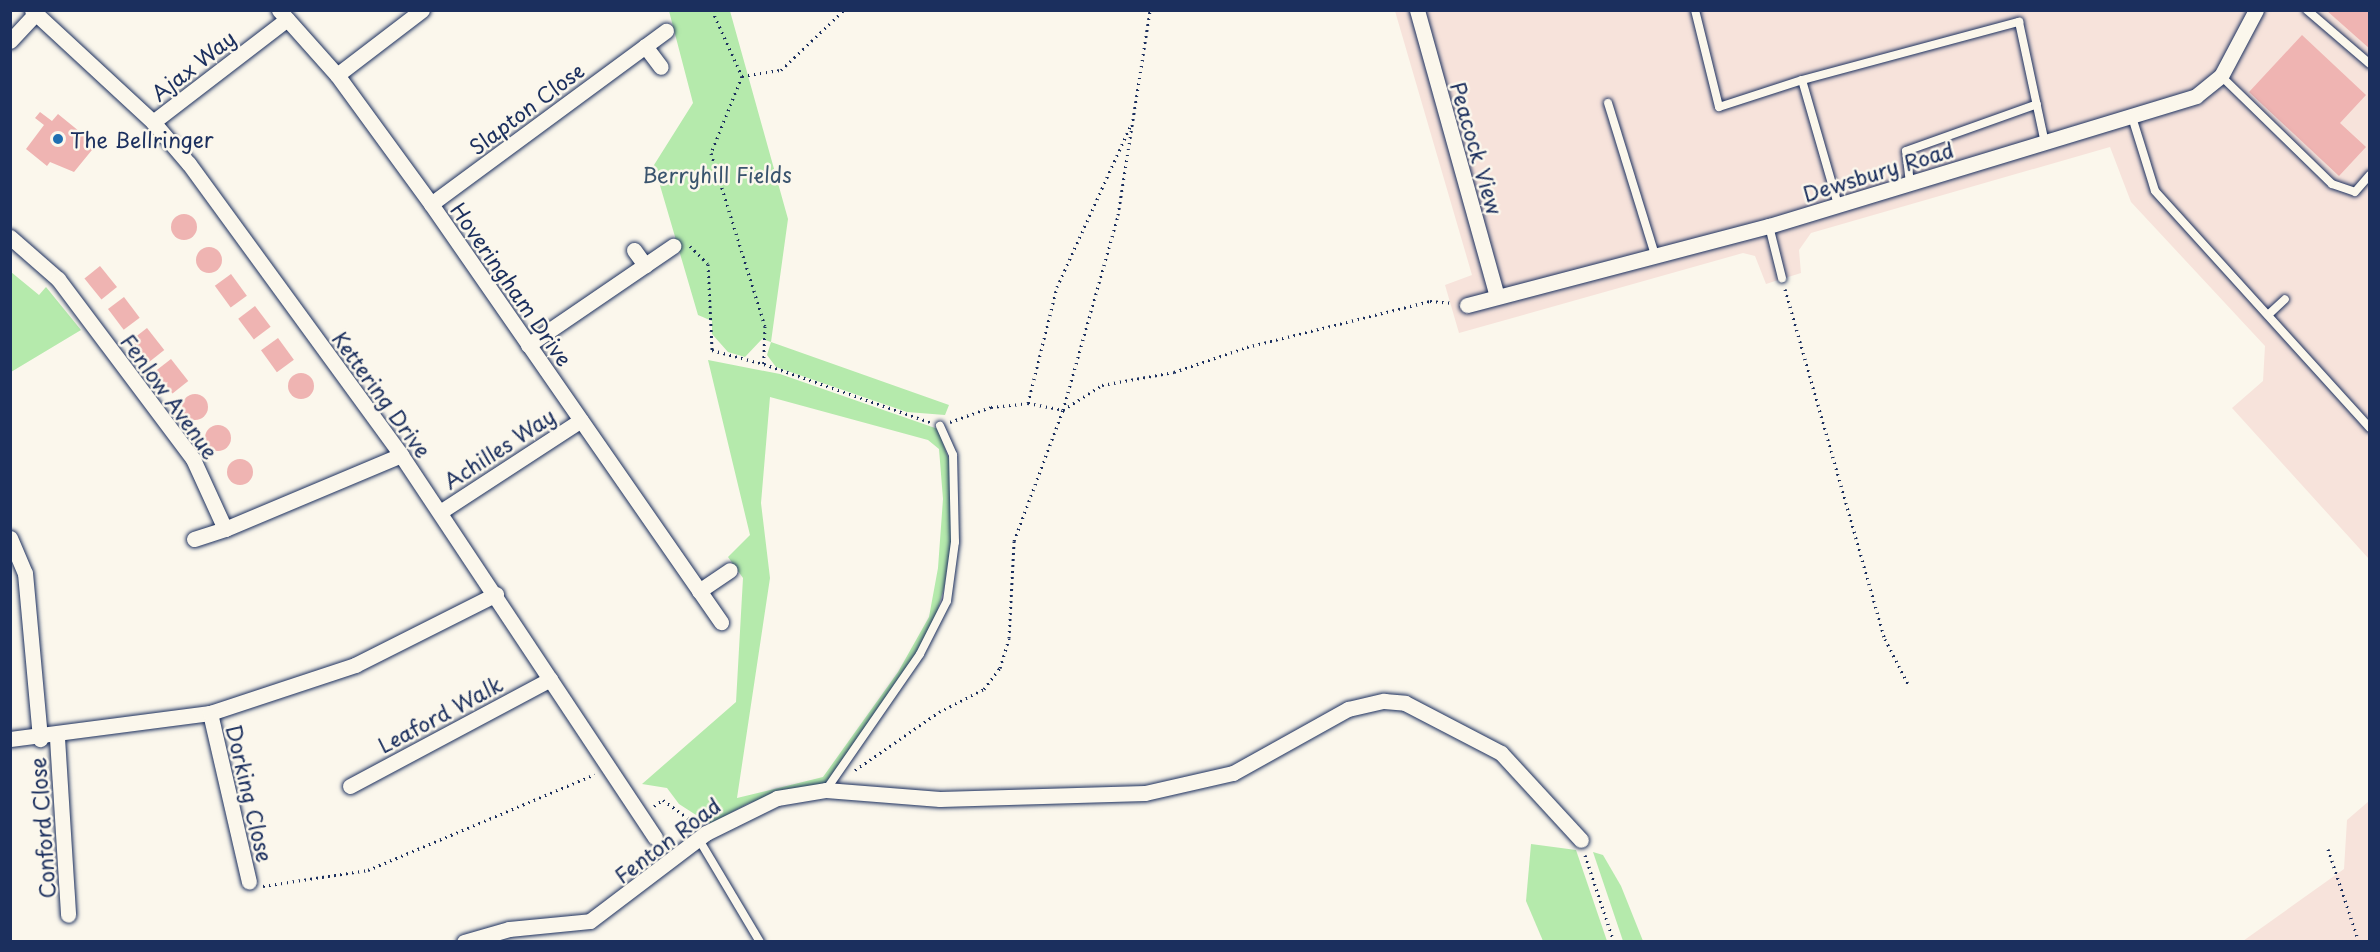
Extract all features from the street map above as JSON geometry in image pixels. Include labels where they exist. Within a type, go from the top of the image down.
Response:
[{"type":"street","points":[[337,75],[422,10]]},
{"type":"street","name":"Peacock View","points":[[1417,10],[1497,296]]},
{"type":"street","name":"Dewsbury Road","points":[[1467,304],[1769,225],[2196,96],[2221,76],[2256,10]]},
{"type":"street","points":[[10,40],[33,12]]},
{"type":"street","name":"Kettering Drive","points":[[33,12],[153,122],[401,455],[496,594],[655,837]]},
{"type":"street","name":"Hoveringham Drive","points":[[283,15],[337,75],[432,204],[721,622]]},
{"type":"street","name":"Ajax Way","points":[[153,122],[283,15]]},
{"type":"street","name":"Slapton Close","points":[[432,204],[666,30]]},
{"type":"street","points":[[645,46],[660,67]]},
{"type":"street","name":"Fenlow Avenue","points":[[10,237],[58,279],[186,450],[225,529]]},
{"type":"street","points":[[528,345],[673,246]]},
{"type":"street","points":[[634,250],[645,265]]},
{"type":"street","name":"Achilles Way","points":[[440,512],[581,420]]},
{"type":"street","points":[[194,539],[225,529],[401,455]]},
{"type":"street","points":[[10,538],[25,573],[40,739]]},
{"type":"street","points":[[699,591],[729,570]]},
{"type":"street","points":[[10,740],[57,738],[210,713],[355,665],[496,594]]},
{"type":"street","name":"Leaford Walk","points":[[350,786],[550,679]]},
{"type":"street","name":"Fenton Road","points":[[464,942],[509,929],[590,921],[702,836],[777,798],[826,790],[940,800],[1144,793],[1233,774],[1348,709],[1384,700],[1405,703],[1502,753],[1581,840]]},
{"type":"street","name":"Dorking Close","points":[[210,713],[249,882]]},
{"type":"street","name":"Conford Close","points":[[57,738],[68,915]]},
{"type":"lane","points":[[1695,10],[1719,107],[1802,80],[2019,22],[2045,143]]},
{"type":"lane","points":[[2307,10],[2370,64]]},
{"type":"lane","points":[[2221,76],[2332,183],[2355,192],[2370,175]]},
{"type":"lane","points":[[1802,80],[1838,205]]},
{"type":"lane","points":[[1608,103],[1655,255]]},
{"type":"lane","points":[[1910,183],[1906,152],[2037,104]]},
{"type":"lane","points":[[2132,117],[2155,191],[2370,428]]},
{"type":"lane","points":[[1769,225],[1782,278]]},
{"type":"lane","points":[[2268,315],[2285,299]]},
{"type":"lane","points":[[826,790],[915,662],[947,601],[955,542],[953,455],[940,426]]},
{"type":"lane","points":[[702,836],[760,942]]},
{"type":"path","points":[[712,10],[742,76],[711,153],[765,326],[764,364]]},
{"type":"path","points":[[742,76],[781,70],[844,10]]},
{"type":"path","points":[[826,790],[939,712],[984,689],[1000,668],[1009,638],[1014,541],[1063,410],[1118,215],[1150,10]]},
{"type":"path","points":[[1028,403],[1057,287],[1131,124]]},
{"type":"path","points":[[673,246],[686,243],[708,264],[712,350],[764,364],[940,426],[991,407],[1028,403],[1063,410],[1102,385],[1174,372],[1247,347],[1430,302],[1467,304]]},
{"type":"path","points":[[1782,278],[1885,639],[1908,684]]},
{"type":"path","points":[[249,882],[270,888],[368,870],[608,768]]},
{"type":"path","points":[[640,815],[663,800],[702,836]]},
{"type":"path","points":[[1581,840],[1614,942]]},
{"type":"path","points":[[2328,849],[2359,942]]},
{"type":"shaded area","points":[[1395,11],[2369,11],[2369,559],[2232,408],[2263,381],[2265,346],[2131,202],[2110,147],[1811,233],[1799,250],[1801,273],[1766,284],[1755,256],[1743,253],[1459,333],[1445,285],[1472,275]]},
{"type":"shaded area","points":[[2369,801],[2369,941],[2243,941],[2344,869],[2347,820]]},
{"type":"green space","name":"Berryhill Fields","points":[[669,11],[730,11],[788,219],[771,342],[762,339],[745,357],[728,352],[712,334],[712,321],[698,315],[654,165],[693,103]]},
{"type":"green space","points":[[11,272],[39,295],[46,287],[81,330],[11,372]]},
{"type":"green space","points":[[771,342],[949,405],[945,415],[907,412],[776,367],[767,355]]},
{"type":"green space","points":[[708,360],[780,374],[938,429],[952,469],[951,543],[944,588],[935,619],[912,661],[825,784],[749,803],[710,824],[679,804],[667,788],[642,784],[736,702],[743,578],[728,557],[750,535]],"holes":[[[770,397],[928,440],[939,449],[943,499],[938,568],[929,617],[898,672],[823,777],[737,798],[770,578],[761,503]]]},
{"type":"green space","points":[[1531,844],[1576,850],[1607,941],[1543,941],[1526,901]]},
{"type":"green space","points":[[1593,852],[1603,855],[1621,886],[1643,941],[1623,941]]},
{"type":"building","points":[[2326,10],[2370,10],[2370,49]]},
{"type":"building","points":[[2302,35],[2366,95],[2340,123],[2366,147],[2339,176],[2249,92]]},
{"type":"building","points":[[40,112],[52,121],[58,114],[96,145],[74,172],[50,162],[47,166],[26,149],[44,125],[35,118]]},
{"type":"building","points":[[184,214],[193,218],[197,227],[193,236],[184,240],[175,236],[171,227],[175,218]]},
{"type":"building","points":[[209,247],[218,251],[222,260],[218,269],[209,273],[200,269],[196,260],[200,251]]},
{"type":"building","points":[[100,266],[117,287],[101,300],[84,279]]},
{"type":"building","points":[[231,274],[247,296],[231,308],[215,286]]},
{"type":"building","points":[[124,297],[140,318],[124,330],[108,309]]},
{"type":"building","points":[[255,306],[271,327],[254,339],[238,319]]},
{"type":"building","points":[[147,328],[164,350],[148,362],[131,340]]},
{"type":"building","points":[[278,338],[294,360],[277,372],[261,350]]},
{"type":"building","points":[[171,359],[188,381],[172,393],[155,371]]},
{"type":"building","points":[[301,373],[310,377],[314,386],[310,395],[301,399],[292,395],[288,386],[292,377]]},
{"type":"building","points":[[195,394],[204,398],[208,407],[204,416],[195,420],[186,416],[182,407],[186,398]]},
{"type":"building","points":[[218,425],[227,429],[231,438],[227,447],[218,451],[209,447],[205,438],[209,429]]},
{"type":"building","points":[[240,459],[249,463],[253,472],[249,481],[240,485],[231,481],[227,472],[231,463]]},
{"type":"place","name":"The Bellringer","points":[[58,139]]}]
